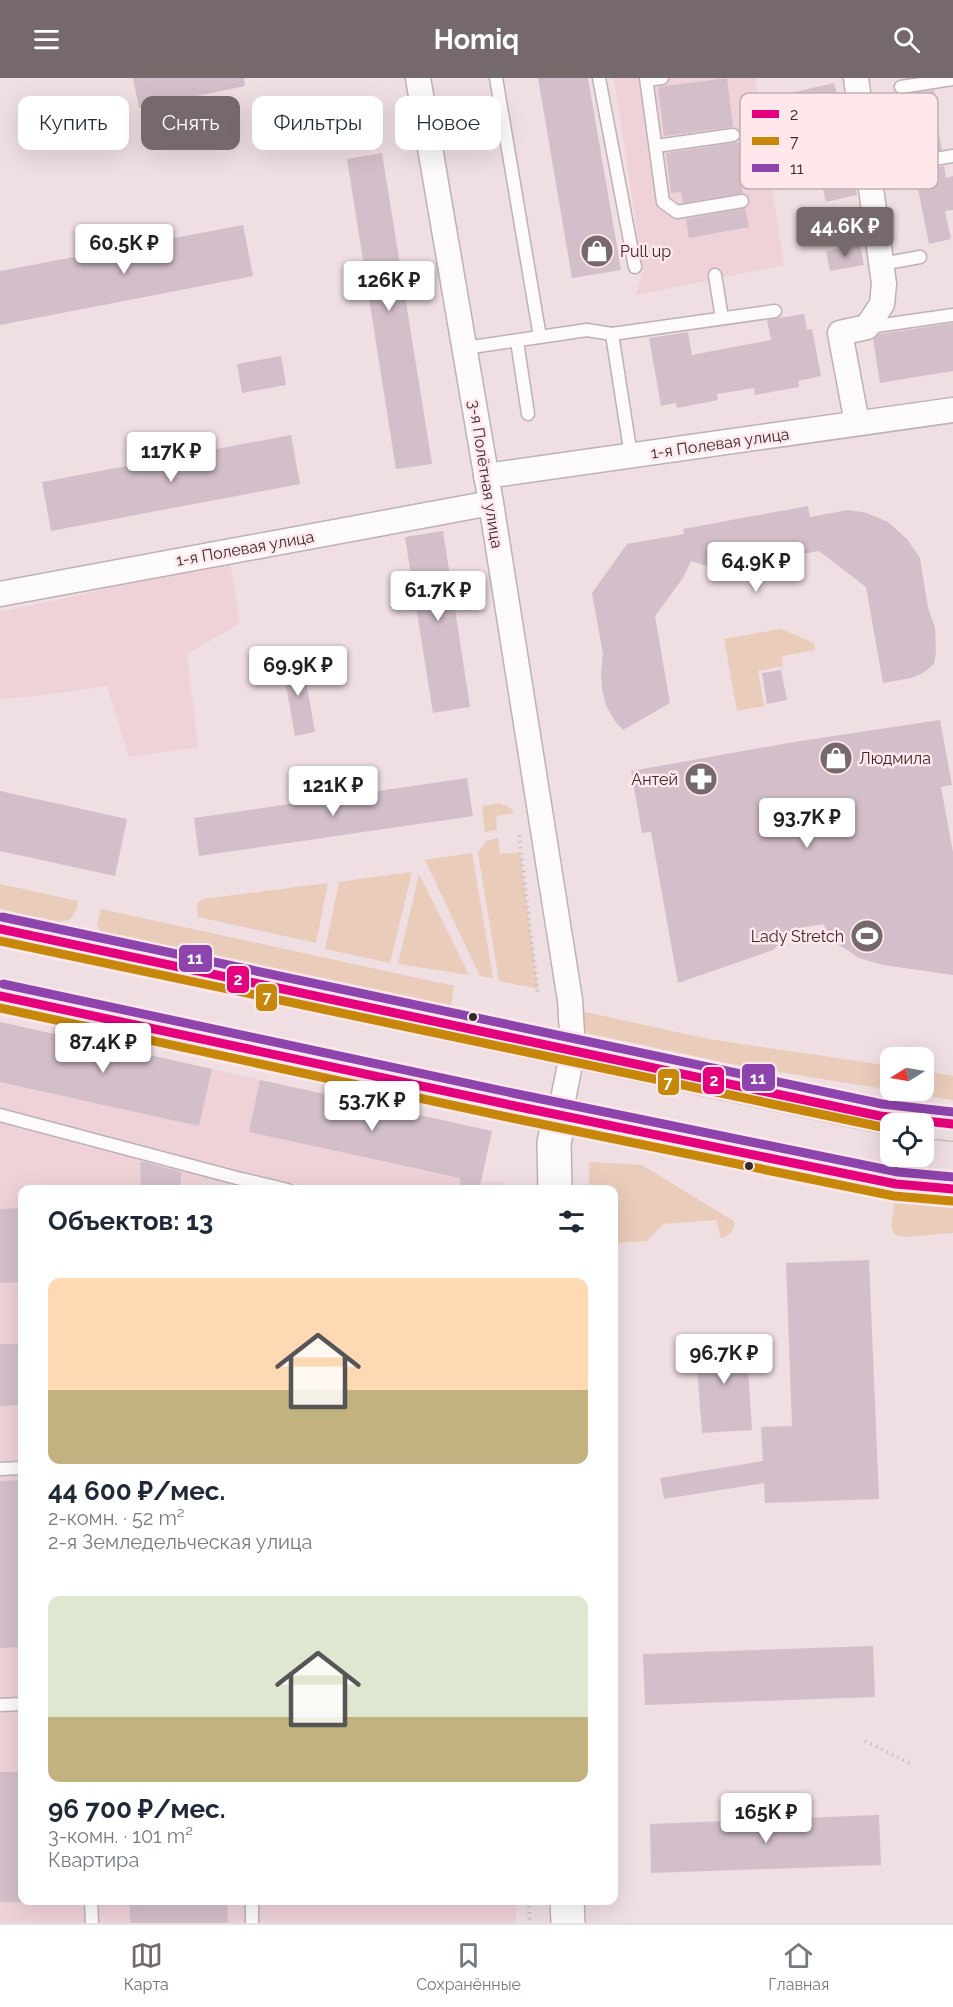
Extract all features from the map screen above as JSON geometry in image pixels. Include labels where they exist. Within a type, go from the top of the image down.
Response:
[{"type":"highway","points":[[0,929],[880,1116],[953,1124]]},
{"type":"highway","points":[[0,996],[896,1184],[953,1189]]},
{"type":"street","name":"3-я Полётная улица","points":[[418,78],[491,503],[570,1000],[573,1050],[560,1114]]},
{"type":"street","points":[[856,78],[858,93]]},
{"type":"street","points":[[857,423],[840,333],[867,327],[882,304],[884,284],[871,189]]},
{"type":"street","name":"1-я Полевая улица","points":[[486,476],[953,410]]},
{"type":"street","name":"1-я Полевая улица","points":[[0,594],[491,503]]},
{"type":"street","points":[[555,1185],[554,1143],[560,1114]]},
{"type":"street","points":[[567,1905],[568,1923]]},
{"type":"lane","points":[[496,78],[540,337]]},
{"type":"lane","points":[[599,78],[634,267]]},
{"type":"lane","points":[[662,78],[647,79],[663,202],[678,212],[742,201]]},
{"type":"lane","points":[[901,87],[953,79]]},
{"type":"lane","points":[[656,146],[733,135]]},
{"type":"lane","points":[[938,158],[953,156]]},
{"type":"lane","points":[[813,234],[876,224]]},
{"type":"lane","points":[[881,264],[920,257]]},
{"type":"lane","points":[[715,275],[722,318]]},
{"type":"lane","points":[[465,348],[587,330],[612,334],[776,311]]},
{"type":"lane","points":[[867,327],[953,315]]},
{"type":"lane","points":[[612,334],[631,456]]},
{"type":"lane","points":[[517,340],[528,414]]},
{"type":"lane","points":[[0,1115],[235,1184]]},
{"type":"lane","points":[[0,1469],[18,1468]]},
{"type":"lane","points":[[0,1705],[18,1704]]},
{"type":"lane","points":[[91,1905],[92,1923]]},
{"type":"lane","points":[[252,1905],[252,1923]]},
{"type":"path","points":[[865,1741],[911,1764]]},
{"type":"path","points":[[529,1905],[530,1923]]},
{"type":"shaded area","points":[[614,78],[755,78],[757,93],[740,93],[740,189],[772,189],[784,265],[636,295],[643,270]]},
{"type":"shaded area","points":[[230,562],[240,623],[187,654],[198,747],[129,757],[107,686],[0,699],[0,612]]},
{"type":"shaded area","points":[[781,629],[814,643],[815,650],[782,656],[783,666],[758,671],[764,706],[737,711],[724,639]]},
{"type":"shaded area","points":[[500,803],[512,809],[513,813],[496,816],[497,830],[485,832],[482,806]]},
{"type":"shaded area","points":[[498,838],[500,854],[520,852],[538,989],[499,981],[478,853],[486,841]]},
{"type":"shaded area","points":[[472,853],[493,978],[480,976],[425,860]]},
{"type":"shaded area","points":[[412,872],[390,963],[325,949],[339,882]]},
{"type":"shaded area","points":[[419,874],[469,975],[398,964]]},
{"type":"shaded area","points":[[328,883],[316,943],[198,917],[197,903],[203,899]]},
{"type":"shaded area","points":[[0,884],[78,901],[77,908],[71,919],[61,922],[0,909]]},
{"type":"shaded area","points":[[101,909],[454,986],[451,1007],[101,933],[97,925]]},
{"type":"shaded area","points":[[581,1011],[708,1039],[880,1064],[880,1088],[736,1065],[586,1033]]},
{"type":"shaded area","points":[[0,1022],[492,1131],[481,1182],[503,1181],[504,1185],[18,1185],[18,1905],[516,1905],[516,1923],[0,1923]]},
{"type":"shaded area","points":[[934,1073],[953,1076],[953,1100],[934,1097]]},
{"type":"shaded area","points":[[589,1162],[642,1165],[735,1222],[732,1232],[721,1239],[716,1220],[663,1224],[647,1241],[618,1243],[618,1185],[589,1185]]},
{"type":"shaded area","points":[[896,1197],[953,1202],[953,1233],[906,1237],[895,1235],[891,1227]]},
{"type":"building","points":[[133,78],[244,78],[245,86],[197,96],[141,96],[141,108],[139,108]]},
{"type":"building","points":[[538,78],[588,78],[621,270],[572,278]]},
{"type":"building","points":[[727,78],[733,127],[664,136],[658,87]]},
{"type":"building","points":[[834,83],[836,93],[790,93]]},
{"type":"building","points":[[934,90],[935,93],[914,93]]},
{"type":"building","points":[[938,128],[942,150],[938,151]]},
{"type":"building","points":[[740,142],[740,189],[743,193],[683,203],[681,192],[671,193],[666,153]]},
{"type":"building","points":[[382,153],[432,464],[396,469],[347,159]]},
{"type":"building","points":[[944,166],[946,178],[953,176],[953,210],[945,211],[951,239],[929,244],[918,189],[938,189],[938,167]]},
{"type":"building","points":[[823,189],[856,189],[857,195],[826,202]]},
{"type":"building","points":[[745,208],[749,227],[689,238],[686,219]]},
{"type":"building","points":[[243,225],[253,276],[0,325],[0,271]]},
{"type":"building","points":[[860,245],[864,265],[830,271],[826,251]]},
{"type":"building","points":[[804,314],[807,330],[812,329],[821,376],[798,381],[799,387],[755,395],[754,388],[717,394],[718,400],[677,408],[676,403],[661,406],[649,338],[688,332],[692,355],[771,340],[767,320]]},
{"type":"building","points":[[953,323],[953,371],[880,383],[873,339],[879,334]]},
{"type":"building","points":[[281,356],[286,385],[242,393],[237,364]]},
{"type":"building","points":[[291,435],[300,484],[51,531],[42,482]]},
{"type":"building","points":[[808,506],[810,517],[848,510],[867,513],[888,522],[907,539],[920,558],[928,608],[935,628],[934,664],[923,673],[911,678],[883,683],[866,587],[819,551],[796,555],[780,569],[740,576],[691,561],[683,578],[655,616],[670,703],[623,730],[614,720],[606,705],[602,689],[603,654],[592,593],[627,544],[684,534],[683,529]]},
{"type":"building","points":[[443,531],[470,707],[433,713],[405,537]]},
{"type":"building","points":[[302,659],[315,732],[295,736],[282,662]]},
{"type":"building","points":[[781,670],[787,700],[767,704],[762,673]]},
{"type":"building","points":[[940,720],[952,785],[941,787],[953,852],[953,975],[883,965],[859,958],[835,942],[823,924],[795,929],[773,950],[678,983],[651,832],[642,833],[631,771],[794,742]]},
{"type":"building","points":[[467,778],[473,816],[199,856],[194,818]]},
{"type":"building","points":[[0,791],[127,819],[115,876],[0,851]]},
{"type":"building","points":[[0,1022],[212,1069],[199,1126],[0,1082]]},
{"type":"building","points":[[260,1080],[492,1131],[480,1185],[461,1185],[460,1178],[249,1132]]},
{"type":"building","points":[[140,1162],[181,1172],[181,1185],[141,1185]]},
{"type":"building","points":[[18,1208],[18,1282],[0,1283],[0,1209]]},
{"type":"building","points":[[869,1260],[879,1499],[765,1503],[764,1483],[664,1499],[660,1478],[763,1461],[761,1427],[792,1426],[786,1263]]},
{"type":"building","points":[[746,1338],[752,1430],[702,1433],[695,1341]]},
{"type":"building","points":[[0,1344],[18,1344],[18,1405],[0,1406]]},
{"type":"building","points":[[18,1480],[18,1647],[0,1648],[0,1481]]},
{"type":"building","points":[[873,1646],[875,1697],[645,1705],[643,1654]]},
{"type":"building","points":[[0,1772],[18,1772],[18,1902],[0,1902]]},
{"type":"building","points":[[879,1815],[881,1865],[651,1873],[650,1824]]},
{"type":"building","points":[[130,1905],[227,1905],[228,1923],[130,1923]]},
{"type":"transit line","name":"11","points":[[2,917],[882,1104],[953,1112]]},
{"type":"transit line","name":"2","points":[[0,929],[880,1116],[953,1124]]},
{"type":"transit line","name":"7","points":[[0,941],[880,1127]]},
{"type":"transit line","name":"11","points":[[3,984],[517,1094],[898,1172],[953,1177]]},
{"type":"transit line","name":"2","points":[[0,996],[515,1106],[896,1184],[953,1189]]},
{"type":"transit line","name":"7","points":[[0,1008],[512,1118],[894,1196],[952,1201]]},
{"type":"place","name":"Pull up","points":[[597,251]]},
{"type":"place","name":"Людмила","points":[[836,758]]},
{"type":"place","name":"Антей","points":[[701,779]]},
{"type":"place","name":"Lady Stretch","points":[[867,936]]}]
